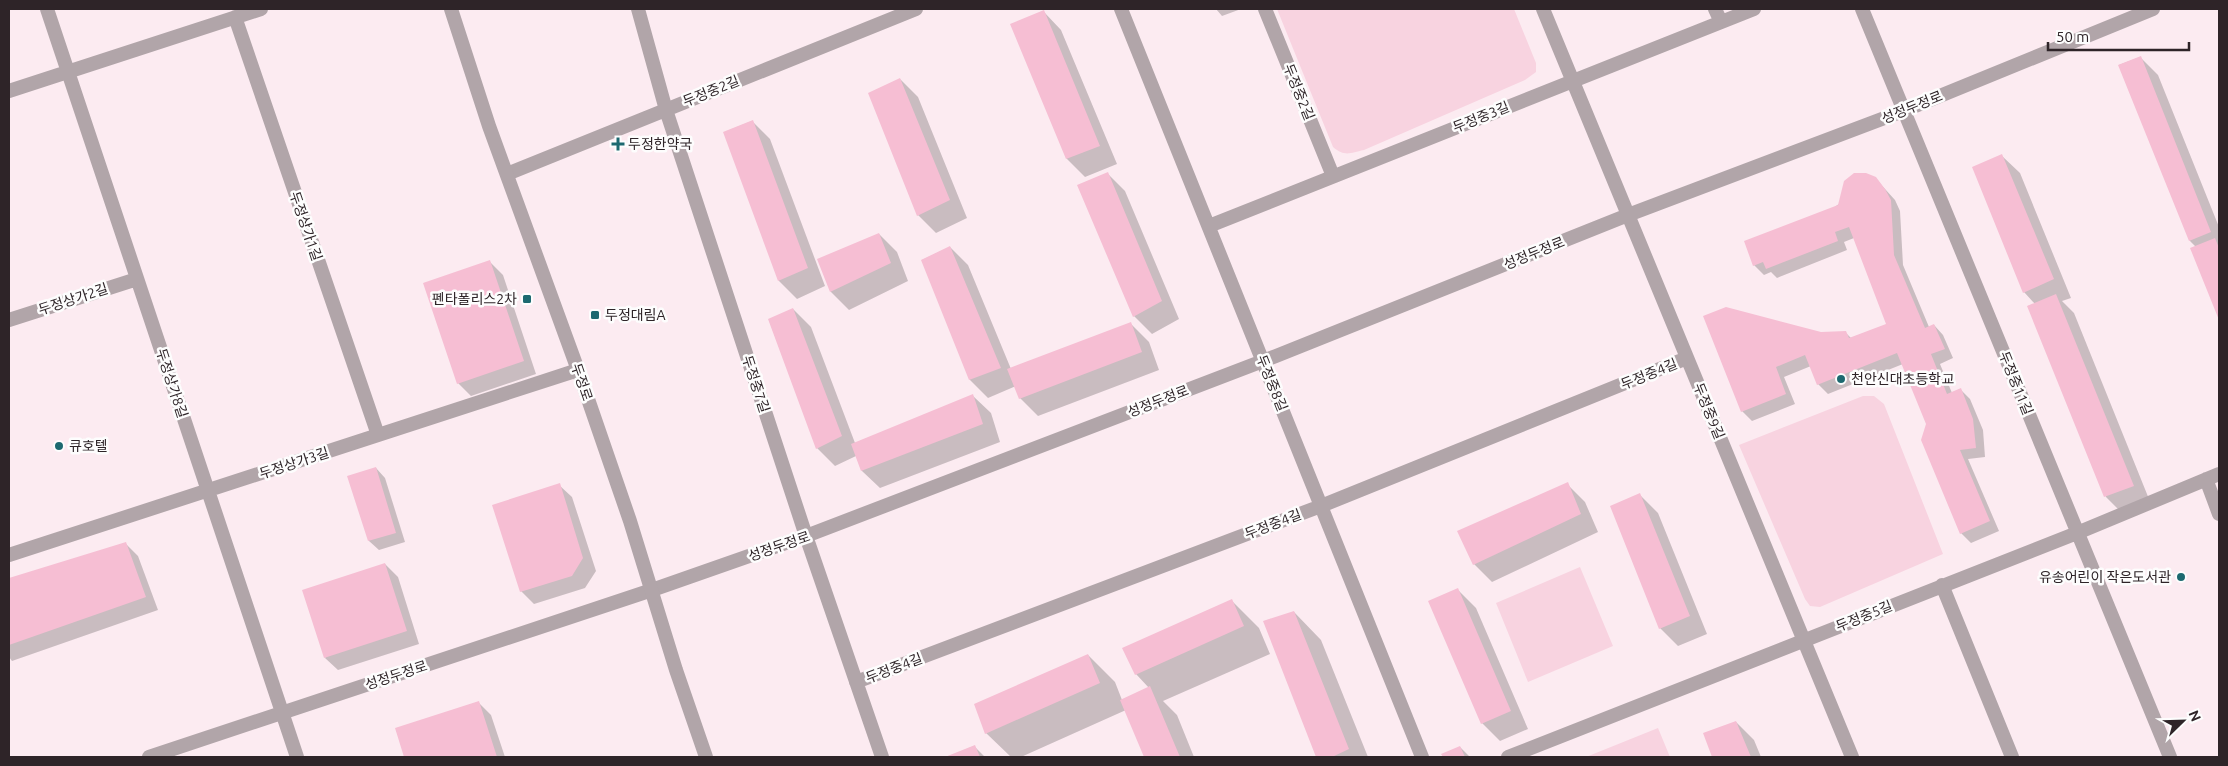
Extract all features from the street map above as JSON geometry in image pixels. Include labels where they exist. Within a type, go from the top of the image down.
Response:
[{"type":"street","name":"두정상가8길","points":[[47,9],[297,757]]},
{"type":"street","points":[[9,91],[261,9]]},
{"type":"street","name":"두정로","points":[[451,9],[507,174],[578,370],[706,757]]},
{"type":"street","name":"두정중7길","points":[[638,9],[666,110],[806,536],[882,757]]},
{"type":"street","name":"두정중2길","points":[[507,174],[916,9]]},
{"type":"street","name":"두정중8길","points":[[1121,9],[1422,757]]},
{"type":"street","name":"두정중2길","points":[[1265,9],[1333,176]]},
{"type":"street","name":"두정중9길","points":[[1542,9],[1852,757]]},
{"type":"street","points":[[1715,9],[1720,22]]},
{"type":"street","name":"두정중3길","points":[[1209,226],[1754,9]]},
{"type":"street","name":"두정중11길","points":[[1862,9],[2170,757]]},
{"type":"street","name":"성정두정로","points":[[149,757],[652,590],[806,536],[1263,360],[1628,215],[1904,111],[2153,9]]},
{"type":"street","name":"두정상가1길","points":[[235,17],[378,435]]},
{"type":"street","name":"두정상가2길","points":[[9,320],[137,279]]},
{"type":"street","name":"두정중4길","points":[[856,682],[1321,506],[1687,358]]},
{"type":"street","name":"두정상가3길","points":[[9,555],[578,370]]},
{"type":"street","name":"두정중5길","points":[[1508,757],[2077,533],[2219,474]]},
{"type":"street","points":[[2206,480],[2219,514]]},
{"type":"street","points":[[1942,585],[2012,757]]},
{"type":"shaded area","points":[[1277,9],[1514,9],[1536,63],[1536,72],[1525,80],[1364,150],[1344,153],[1333,147]]},
{"type":"shaded area","points":[[1863,396],[1874,396],[1884,404],[1943,554],[1820,607],[1810,606],[1805,599],[1739,445]]},
{"type":"shaded area","points":[[1580,567],[1613,646],[1528,682],[1496,603]]},
{"type":"shaded area","points":[[1658,728],[1670,757],[1586,757]]},
{"type":"building","points":[[1044,10],[1100,146],[1066,159],[1010,24]]},
{"type":"building","points":[[2141,56],[2211,232],[2189,241],[2118,65]]},
{"type":"building","points":[[900,78],[950,200],[917,216],[868,93]]},
{"type":"building","points":[[753,120],[808,268],[778,281],[723,132]]},
{"type":"building","points":[[2002,154],[2054,279],[2023,293],[1972,167]]},
{"type":"building","points":[[1108,172],[1162,301],[1133,317],[1077,185]]},
{"type":"building","points":[[1854,173],[1866,173],[1876,177],[1891,200],[1894,255],[1925,328],[1934,324],[1945,349],[1931,354],[1947,394],[1961,388],[1973,419],[1976,448],[1960,450],[1990,521],[1960,534],[1921,440],[1926,424],[1897,353],[1817,385],[1805,355],[1776,367],[1786,394],[1741,412],[1703,316],[1726,307],[1821,332],[1846,331],[1849,338],[1886,324],[1849,227],[1835,232],[1838,241],[1766,269],[1763,262],[1753,266],[1744,241],[1838,205],[1844,181]]},
{"type":"building","points":[[879,233],[891,263],[830,292],[817,259]]},
{"type":"building","points":[[2215,238],[2219,248],[2219,320],[2190,248]]},
{"type":"building","points":[[950,246],[1001,368],[969,380],[921,260]]},
{"type":"building","points":[[490,260],[524,361],[457,384],[423,283]]},
{"type":"building","points":[[2056,294],[2134,486],[2104,497],[2027,306]]},
{"type":"building","points":[[793,308],[842,436],[816,449],[768,319]]},
{"type":"building","points":[[1131,322],[1142,352],[1019,399],[1007,369]]},
{"type":"building","points":[[973,394],[983,424],[861,471],[851,444]]},
{"type":"building","points":[[376,467],[396,533],[368,541],[347,476]]},
{"type":"building","points":[[1568,482],[1581,514],[1473,565],[1457,531]]},
{"type":"building","points":[[560,483],[583,558],[572,576],[520,592],[492,505]]},
{"type":"building","points":[[1640,493],[1690,616],[1659,629],[1610,506]]},
{"type":"building","points":[[126,542],[146,597],[9,645],[9,578]]},
{"type":"building","points":[[385,563],[407,631],[324,658],[302,590]]},
{"type":"building","points":[[1458,588],[1511,711],[1481,724],[1428,601]]},
{"type":"building","points":[[1232,599],[1244,626],[1135,675],[1122,648]]},
{"type":"building","points":[[1294,611],[1349,749],[1332,757],[1316,757],[1263,621]]},
{"type":"building","points":[[1088,654],[1100,683],[985,734],[974,704]]},
{"type":"building","points":[[1150,686],[1180,757],[1144,757],[1120,700]]},
{"type":"building","points":[[479,701],[497,757],[404,757],[395,728]]},
{"type":"building","points":[[1736,721],[1751,757],[1712,757],[1703,733]]},
{"type":"building","points":[[975,745],[980,757],[945,757]]},
{"type":"building","points":[[1460,746],[1465,757],[1443,757],[1441,754]]},
{"type":"place","name":"두정한약국","points":[[618,144]]},
{"type":"place","name":"펜타폴리스2차","points":[[527,299]]},
{"type":"place","name":"두정대림A","points":[[595,315]]},
{"type":"place","name":"천안신대초등학교","points":[[1841,379]]},
{"type":"place","name":"큐호텔","points":[[59,446]]},
{"type":"place","name":"유송어린이 작은도서관","points":[[2181,577]]}]
